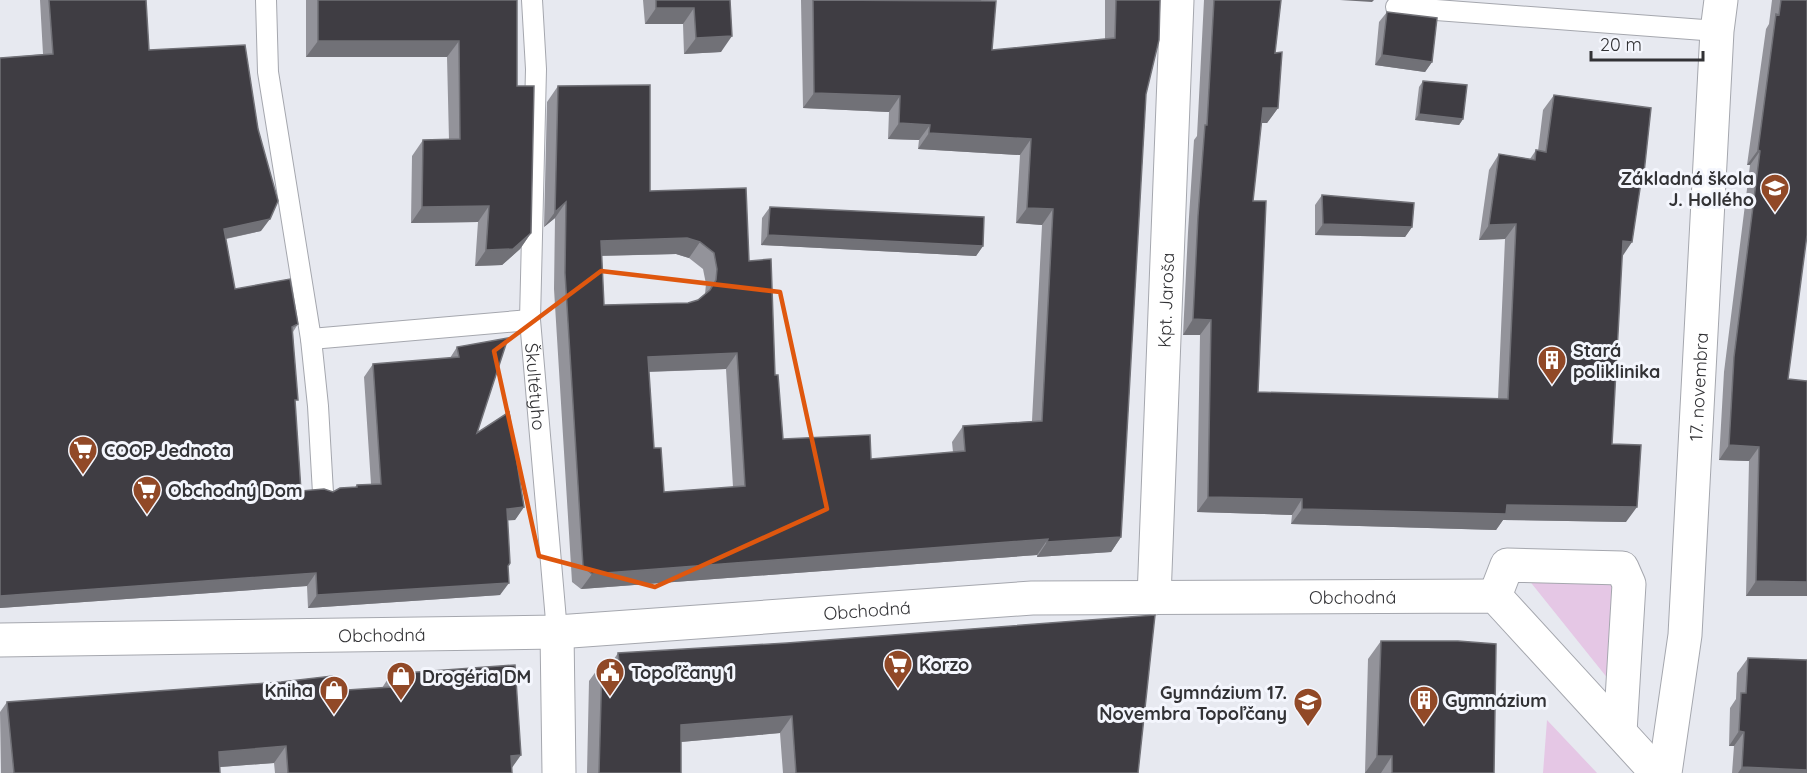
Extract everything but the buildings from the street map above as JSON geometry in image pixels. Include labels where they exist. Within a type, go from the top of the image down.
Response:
[{"type":"street","name":"Kpt. Jaroša","points":[[1154,598],[1177,0]]},
{"type":"street","name":"17. novembra","points":[[1665,773],[1685,635],[1719,16]]},
{"type":"street","points":[[1620,732],[1629,584],[1622,568],[1508,565],[1495,596],[1657,773]]},
{"type":"street","name":"Obchodná","points":[[0,640],[557,632],[1032,598],[1495,596]]},
{"type":"street","name":"Škultétyho","points":[[557,632],[560,773]]},
{"type":"lane","points":[[266,0],[268,72],[311,339],[318,406],[323,494]]},
{"type":"lane","name":"Škultétyho","points":[[532,0],[536,69],[530,320],[557,632]]},
{"type":"lane","points":[[1396,7],[1719,16]]},
{"type":"lane","points":[[311,339],[530,320]]},
{"type":"highlighted area","points":[[601,271],[780,292],[827,509],[655,587],[539,556],[494,351]]},
{"type":"shaded area","points":[[1524,574],[1622,581],[1617,690]]},
{"type":"shaded area","points":[[1547,720],[1597,773],[1543,773]]},
{"type":"place","name":"Základná škola J. Hollého","points":[[1775,214]]},
{"type":"place","name":"Stará poliklinika","points":[[1552,386]]},
{"type":"place","name":"COOP Jednota","points":[[83,476]]},
{"type":"place","name":"Obchodný Dom","points":[[147,516]]},
{"type":"place","name":"Korzo","points":[[898,690]]},
{"type":"place","name":"Topoľčany 1","points":[[610,698]]},
{"type":"place","name":"Drogéria DM","points":[[401,702]]},
{"type":"place","name":"Kniha","points":[[334,716]]},
{"type":"place","name":"Gymnázium","points":[[1424,726]]},
{"type":"place","name":"Gymnázium 17. Novembra Topoľčany","points":[[1308,728]]}]
